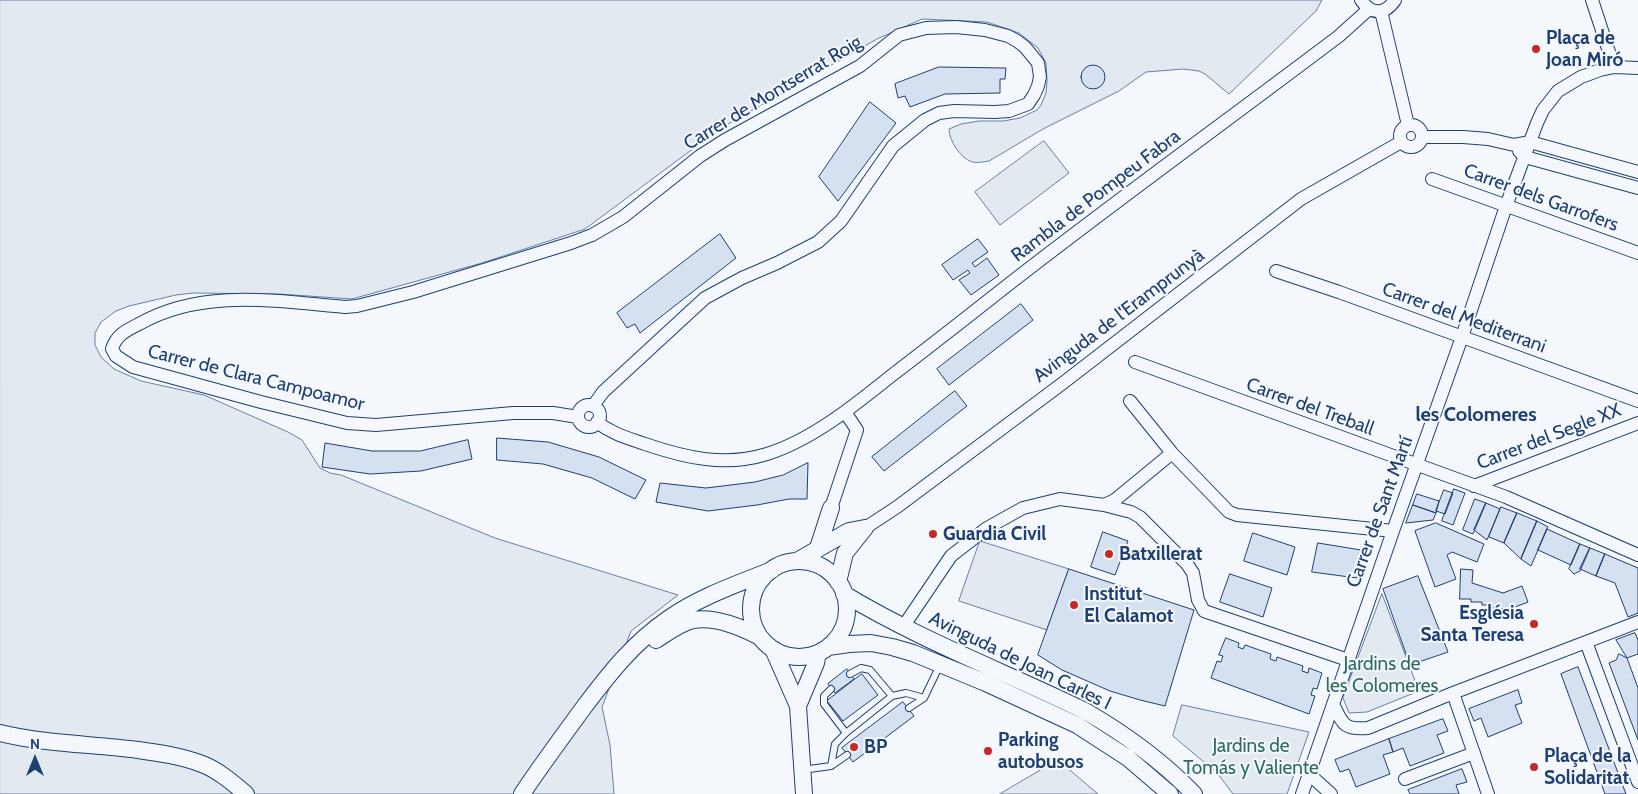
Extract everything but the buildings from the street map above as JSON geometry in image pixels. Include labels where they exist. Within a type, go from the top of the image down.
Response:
[{"type":"main road","points":[[831,508],[836,522],[857,530]]},
{"type":"main road","points":[[818,548],[831,508]]},
{"type":"main road","points":[[522,794],[550,753],[622,658],[669,618],[698,602],[781,565],[797,561],[818,548],[857,530]]},
{"type":"main road","points":[[841,588],[845,553],[857,530]]},
{"type":"main road","points":[[797,561],[820,566],[833,575],[841,588],[847,611],[845,623],[840,634],[823,650],[798,706]]},
{"type":"main road","points":[[760,638],[752,622],[752,598],[759,582],[772,570]]},
{"type":"main road","name":"Avinguda de Joan Carles I","points":[[841,588],[863,606],[903,627],[1085,711],[1111,726],[1147,752],[1181,780],[1194,794]]},
{"type":"main road","points":[[533,794],[603,697],[635,659],[654,642],[676,628],[694,620],[723,622],[760,638],[772,649],[783,654],[795,657],[806,656],[823,650]]},
{"type":"main road","name":"Avinguda de Joan Carles I","points":[[823,650],[871,643],[913,653],[986,683],[1077,725],[1128,758],[1170,794]]},
{"type":"main road","points":[[772,649],[798,706],[804,794]]},
{"type":"main road","points":[[0,733],[183,758],[204,764],[246,794]]},
{"type":"main road","points":[[0,740],[189,766],[235,794]]},
{"type":"street","name":"Rambla de Pompeu Fabra","points":[[845,412],[1019,277],[1340,36],[1370,7],[1390,7],[1395,0]]},
{"type":"street","points":[[1592,0],[1614,67]]},
{"type":"street","points":[[1370,7],[1408,125]]},
{"type":"street","name":"Carrer de Montserrat Roig","points":[[112,349],[115,341],[121,334],[146,319],[176,308],[208,302],[242,300],[345,307],[357,306],[413,292],[592,235],[623,217],[700,156],[725,140],[850,72],[899,35],[926,28],[956,27],[985,30],[1008,36],[1025,46],[1031,53],[1038,63],[1040,77],[1034,95],[1028,104],[1009,111],[947,112],[925,120],[892,146],[841,221],[818,242],[705,298],[603,392],[593,406]]},
{"type":"street","name":"Carrer de Sant Martí","points":[[1302,794],[1506,206],[1544,110],[1558,91],[1581,77],[1614,67],[1638,68]]},
{"type":"street","points":[[1408,125],[1417,126],[1422,137],[1420,143],[1413,147],[1406,146],[1399,138],[1400,132],[1408,125]]},
{"type":"street","points":[[1422,137],[1463,137],[1514,145],[1530,142],[1638,172]]},
{"type":"street","name":"Avinguda de l'Eramprunyà","points":[[857,530],[897,507],[1069,378],[1301,199],[1401,142]]},
{"type":"street","points":[[1514,145],[1524,157],[1638,188]]},
{"type":"street","name":"Carrer dels Garrofers","points":[[1432,179],[1638,253]]},
{"type":"street","name":"Carrer del Mediterrani","points":[[1276,271],[1638,401]]},
{"type":"street","name":"Carrer de Clara Campoamor","points":[[112,349],[116,356],[133,367],[347,423],[376,425],[512,413],[553,413],[578,417]]},
{"type":"street","name":"Carrer del Treball","points":[[1135,362],[1506,498],[1638,555]]},
{"type":"street","points":[[1130,401],[1172,453],[1229,512],[1237,515],[1393,531]]},
{"type":"street","points":[[587,405],[593,406],[599,412],[597,422],[593,426],[586,426],[580,422],[579,412],[582,407],[587,405]]},
{"type":"street","points":[[597,422],[614,434],[673,454],[698,460],[735,460],[750,459],[769,454],[798,441],[845,412],[856,430],[831,508]]},
{"type":"street","name":"Carrer del Segle XX","points":[[1474,486],[1638,423]]},
{"type":"street","points":[[1104,504],[1115,500],[1172,453]]},
{"type":"street","points":[[903,627],[951,556],[987,528],[1022,508],[1060,499],[1104,504],[1124,509],[1140,518],[1193,572],[1198,600],[1204,611],[1348,660]]},
{"type":"street","points":[[1333,704],[1342,722],[1352,729],[1368,728],[1453,692],[1638,622]]},
{"type":"street","points":[[1586,642],[1638,782]]},
{"type":"street","points":[[1453,692],[1488,794]]},
{"type":"street","points":[[1405,779],[1474,753]]},
{"type":"street","points":[[1309,774],[1331,794]]},
{"type":"lane","points":[[909,708],[924,698],[940,664]]},
{"type":"lane","points":[[850,674],[861,668],[870,670],[892,696]]},
{"type":"lane","points":[[831,689],[824,696],[824,704],[846,733]]},
{"type":"lane","points":[[831,766],[835,744],[892,696],[906,693],[924,698]]},
{"type":"lane","points":[[802,770],[831,766],[847,755]]},
{"type":"green space","points":[[0,0],[1322,0],[1316,11],[1229,94],[1199,71],[1183,69],[1146,72],[1119,91],[1043,129],[989,161],[978,162],[972,162],[959,153],[951,138],[949,129],[961,124],[979,121],[1003,121],[1020,118],[1037,110],[1046,93],[1046,63],[1038,48],[1019,33],[987,22],[922,19],[877,39],[721,128],[585,229],[482,263],[352,299],[279,294],[193,293],[176,295],[116,311],[101,322],[95,333],[95,345],[101,357],[114,369],[141,381],[204,395],[288,432],[302,440],[320,468],[330,473],[341,475],[495,538],[678,595],[631,631],[602,707],[610,745],[614,794],[0,794]]},
{"type":"green space","points":[[1044,141],[1069,173],[1000,225],[975,192]]},
{"type":"green space","points":[[980,541],[1069,569],[1047,630],[959,601]]},
{"type":"green space","name":"Jardins de les Colomeres","points":[[1382,594],[1419,691],[1367,712],[1349,713],[1343,698]]},
{"type":"green space","name":"Jardins de Tomás y Valiente","points":[[1182,705],[1309,732],[1287,794],[1233,794],[1218,774],[1173,736]]},
{"type":"green space","points":[[1058,760],[1098,794],[1000,794]]},
{"type":"place","name":"Plaça de Joan Miró","points":[[1536,49]]},
{"type":"place","name":"Guardia Civil","points":[[933,534]]},
{"type":"place","name":"Batxillerat","points":[[1109,554]]},
{"type":"place","name":"Institut El Calamot","points":[[1074,605]]},
{"type":"place","name":"Església Santa Teresa","points":[[1534,624]]},
{"type":"place","name":"BP","points":[[854,747]]},
{"type":"place","name":"Parking autobusos","points":[[988,751]]},
{"type":"place","name":"Plaça de la Solidaritat","points":[[1534,767]]},
{"type":"district","name":"les Colomeres","points":[[1476,415]]}]
